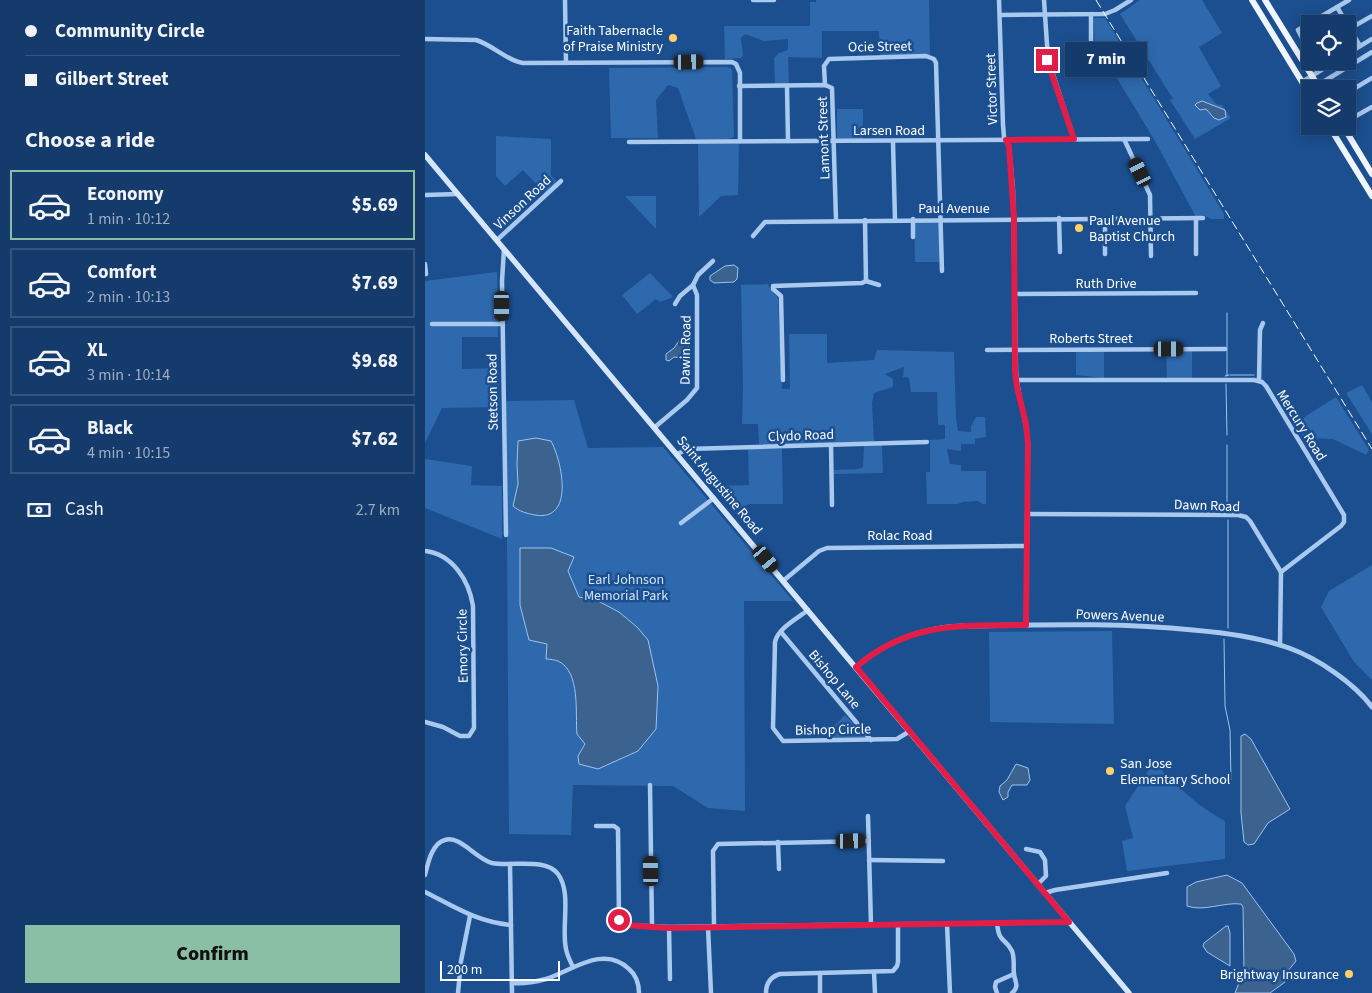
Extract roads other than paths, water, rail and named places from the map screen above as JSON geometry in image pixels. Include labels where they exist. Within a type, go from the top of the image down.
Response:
[{"type":"main road","points":[[1252,0],[1301,80]]},
{"type":"main road","points":[[1265,0],[1315,80]]},
{"type":"main road","points":[[1335,135],[1372,196]]},
{"type":"main road","points":[[1348,135],[1372,174]]},
{"type":"main road","name":"Saint Augustine Road","points":[[425,155],[1129,993]]},
{"type":"street","points":[[565,0],[566,64]]},
{"type":"street","points":[[753,0],[774,0]]},
{"type":"street","name":"Victor Street","points":[[999,0],[1002,119],[1009,146],[1014,218],[1016,380],[1028,439],[1026,625]]},
{"type":"street","points":[[1044,0],[1047,60],[1074,139]]},
{"type":"street","points":[[1000,14],[1108,13],[1131,0]]},
{"type":"street","points":[[1323,15],[1349,0]]},
{"type":"street","points":[[1337,7],[1341,15]]},
{"type":"street","points":[[1091,14],[1091,72]]},
{"type":"street","points":[[1356,25],[1372,16]]},
{"type":"street","points":[[425,39],[476,40],[483,42],[517,62],[566,64],[728,61],[736,64],[739,73],[740,141]]},
{"type":"street","points":[[1356,48],[1372,39]]},
{"type":"street","points":[[1356,40],[1360,46]]},
{"type":"street","points":[[1330,80],[1372,52]]},
{"type":"street","name":"Ocie Street","points":[[826,61],[832,58],[926,56],[934,58],[936,63],[938,141]]},
{"type":"street","name":"Lamont Street","points":[[826,61],[824,66],[825,85],[830,86],[833,90],[836,220]]},
{"type":"street","points":[[1305,80],[1321,70]]},
{"type":"street","points":[[1356,88],[1372,78]]},
{"type":"street","points":[[739,86],[825,85]]},
{"type":"street","points":[[787,86],[788,142]]},
{"type":"street","points":[[1356,116],[1372,107]]},
{"type":"street","points":[[1124,139],[1148,189],[1151,202],[1151,256]]},
{"type":"street","name":"Larsen Road","points":[[629,142],[893,142],[1148,139]]},
{"type":"street","points":[[938,141],[942,271]]},
{"type":"street","points":[[893,142],[895,220]]},
{"type":"street","name":"Vinson Road","points":[[497,240],[561,181]]},
{"type":"street","points":[[425,195],[458,194]]},
{"type":"street","name":"Paul Avenue","points":[[753,236],[765,222],[1014,218],[1203,218]]},
{"type":"street","points":[[1059,218],[1059,252]]},
{"type":"street","points":[[1105,218],[1105,254]]},
{"type":"street","points":[[1196,218],[1197,254]]},
{"type":"street","points":[[913,219],[913,237]]},
{"type":"street","points":[[865,220],[866,281]]},
{"type":"street","name":"Stetson Road","points":[[504,248],[502,261],[506,535]]},
{"type":"street","points":[[675,304],[680,296],[693,285],[698,275],[713,261]]},
{"type":"street","points":[[425,264],[426,274]]},
{"type":"street","points":[[783,380],[781,296],[773,289],[773,286],[862,283],[866,281],[879,285]]},
{"type":"street","name":"Dawin Road","points":[[655,427],[687,400],[697,388],[697,295],[693,285]]},
{"type":"street","name":"Ruth Drive","points":[[1015,294],[1196,293]]},
{"type":"street","points":[[1259,381],[1260,329],[1263,323]]},
{"type":"street","points":[[432,324],[503,324]]},
{"type":"street","name":"Roberts Street","points":[[987,350],[1225,349]]},
{"type":"street","name":"Mercury Road","points":[[1016,380],[1259,381],[1266,386],[1341,510],[1344,520],[1341,526],[1281,572]]},
{"type":"street","name":"Clydo Road","points":[[677,454],[688,449],[927,442]]},
{"type":"street","points":[[831,445],[832,505]]},
{"type":"street","points":[[681,523],[714,498]]},
{"type":"street","name":"Dawn Road","points":[[1028,514],[1240,515],[1250,521],[1281,572]]},
{"type":"street","name":"Rolac Road","points":[[783,581],[816,553],[827,548],[1027,546]]},
{"type":"street","name":"Emory Circle","points":[[425,551],[437,553],[452,564],[467,584],[471,596],[473,606],[475,704],[474,728],[472,733],[467,736],[460,736],[425,722]]},
{"type":"street","points":[[1280,645],[1281,572]]},
{"type":"street","points":[[781,632],[808,610]]},
{"type":"street","name":"Powers Avenue","points":[[856,667],[879,649],[915,633],[951,626],[1122,625],[1169,628],[1234,634],[1280,645],[1299,652],[1327,668],[1357,690],[1372,707]]},
{"type":"street","name":"Bishop Circle","points":[[781,632],[776,636],[775,642],[773,728],[783,741],[897,739],[910,731]]},
{"type":"street","name":"Bishop Lane","points":[[781,632],[871,740]]},
{"type":"street","points":[[650,785],[651,927]]},
{"type":"street","points":[[868,816],[871,925]]},
{"type":"street","points":[[596,826],[614,826],[618,829],[621,924],[669,928],[1069,922]]},
{"type":"street","points":[[425,875],[433,850],[439,843],[448,839],[458,841],[485,860],[510,864],[544,865],[555,871],[560,878],[565,893],[566,949],[573,967]]},
{"type":"street","points":[[711,993],[714,848],[721,843],[869,841]]},
{"type":"street","points":[[778,842],[779,869]]},
{"type":"street","points":[[1026,849],[1041,852],[1045,860],[1046,876],[1038,884]]},
{"type":"street","points":[[869,860],[943,861]]},
{"type":"street","points":[[510,864],[512,993]]},
{"type":"street","points":[[1045,893],[1167,873]]},
{"type":"street","points":[[425,892],[470,916],[511,925]]},
{"type":"street","points":[[457,993],[470,916]]},
{"type":"street","points":[[947,924],[950,993]]},
{"type":"street","points":[[997,924],[999,936],[1012,951],[1017,985],[1012,993]]},
{"type":"street","points":[[766,993],[767,985],[772,977],[780,974],[893,971],[897,966],[898,925]]},
{"type":"street","points":[[669,928],[670,979]]},
{"type":"street","points":[[511,983],[532,982],[547,978],[586,961],[600,959],[611,960],[625,965],[636,978],[639,993]]},
{"type":"street","points":[[874,972],[875,993]]},
{"type":"street","points":[[819,973],[820,993]]},
{"type":"street","points":[[997,993],[995,990],[996,982],[1014,974]]},
{"type":"waterway","points":[[1227,313],[1227,376]]},
{"type":"waterway","points":[[1225,376],[1229,375]]},
{"type":"waterway","points":[[1230,375],[1254,375]]},
{"type":"waterway","points":[[1226,384],[1227,435]]},
{"type":"waterway","points":[[1227,445],[1227,509]]},
{"type":"waterway","points":[[1228,520],[1228,628]]},
{"type":"waterway","points":[[1224,639],[1225,706],[1230,730],[1231,780]]},
{"type":"railway","points":[[1096,0],[1372,449]]},
{"type":"place","name":"Faith Tabernacle of Praise Ministry","points":[[673,38]]},
{"type":"place","name":"Paul Avenue Baptist Church","points":[[1079,228]]},
{"type":"place","name":"San Jose Elementary School","points":[[1110,771]]},
{"type":"place","name":"Brightway Insurance","points":[[1349,974]]},
{"type":"park label","name":"Earl Johnson Memorial Park","points":[[626,588]]}]
